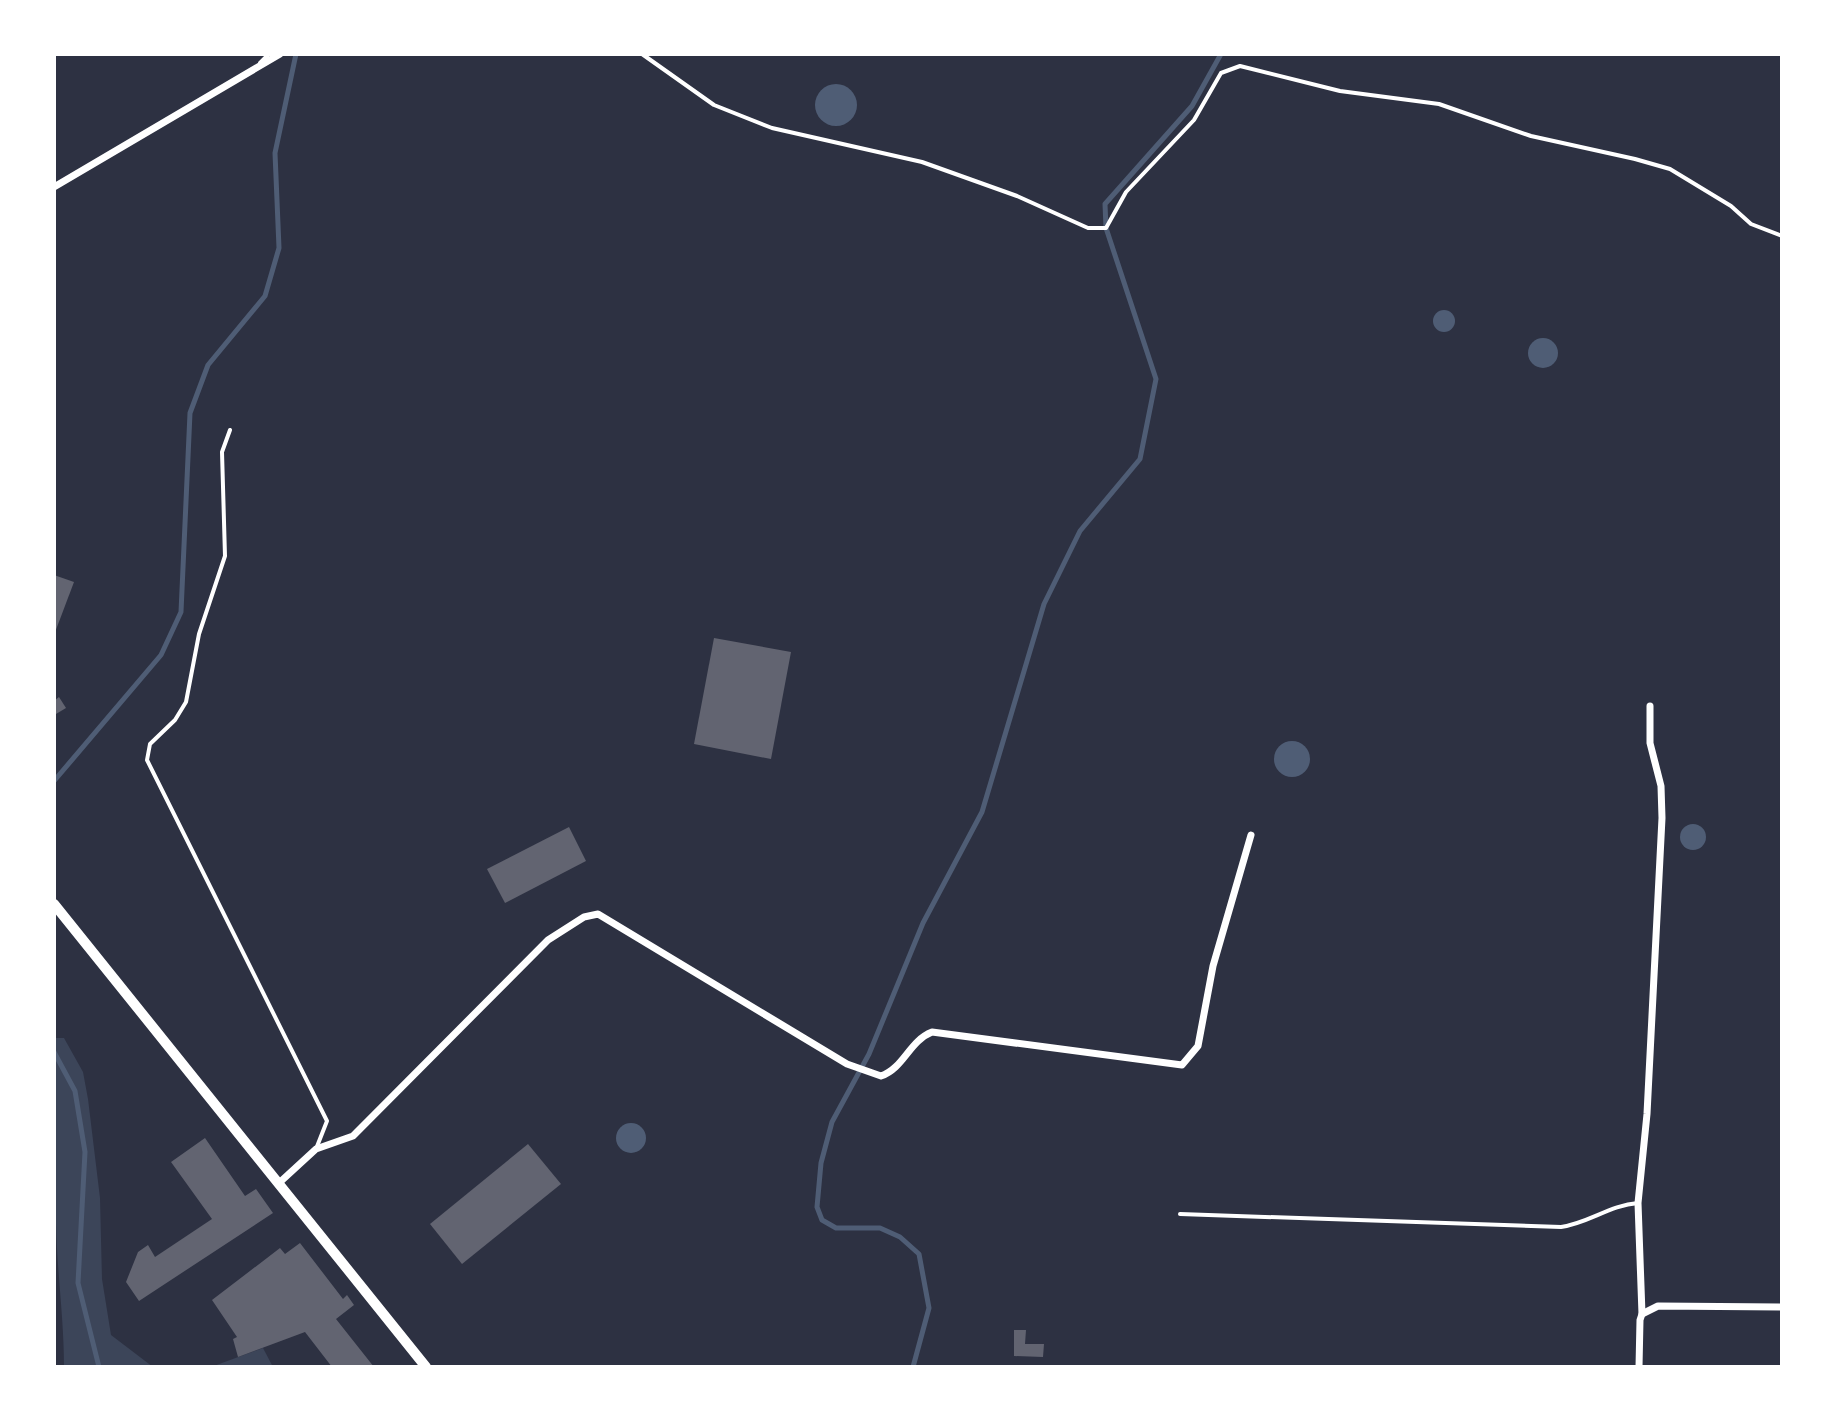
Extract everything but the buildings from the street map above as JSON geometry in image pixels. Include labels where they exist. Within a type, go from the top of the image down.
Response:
[{"type":"main road","points":[[54,904],[426,1367]]},
{"type":"street","points":[[54,187],[280,54]]},
{"type":"street","points":[[1639,1367],[1642,1314],[1638,1203],[1647,1114],[1662,818],[1661,786],[1650,743],[1650,706]]},
{"type":"street","points":[[279,1183],[316,1149],[353,1136],[548,940],[584,917],[598,914],[847,1064],[881,1076],[892,1072],[920,1037],[932,1032],[1182,1065],[1198,1046],[1213,966],[1251,835]]},
{"type":"street","points":[[1642,1314],[1658,1306],[1782,1307]]},
{"type":"lane","points":[[258,65],[269,54]]},
{"type":"lane","points":[[642,54],[714,105],[772,128],[922,162],[1017,196],[1088,228],[1106,228],[1126,192],[1194,120],[1221,73],[1230,67],[1240,66],[1340,91],[1439,104],[1531,136],[1670,169],[1731,206],[1751,224],[1782,236]]},
{"type":"lane","points":[[230,430],[222,452],[225,556],[199,634],[186,702],[175,720],[150,744],[147,760],[327,1121],[316,1149]]},
{"type":"lane","points":[[1180,1214],[1561,1227],[1586,1223],[1617,1204],[1638,1203]]},
{"type":"shaded area","points":[[836,84],[851,90],[857,105],[851,120],[836,126],[821,120],[815,105],[821,90]]},
{"type":"shaded area","points":[[1444,310],[1452,313],[1455,321],[1452,329],[1444,332],[1436,329],[1433,321],[1436,313]]},
{"type":"shaded area","points":[[1543,338],[1554,342],[1558,353],[1554,364],[1543,368],[1532,364],[1528,353],[1532,342]]},
{"type":"shaded area","points":[[1292,741],[1305,746],[1310,759],[1305,772],[1292,777],[1279,772],[1274,759],[1279,746]]},
{"type":"shaded area","points":[[1693,824],[1702,828],[1706,837],[1702,846],[1693,850],[1684,846],[1680,837],[1684,828]]},
{"type":"shaded area","points":[[54,1038],[64,1038],[83,1072],[100,1198],[102,1279],[111,1335],[153,1367],[64,1367],[56,1224]]},
{"type":"shaded area","points":[[631,1123],[642,1127],[646,1138],[642,1149],[631,1153],[620,1149],[616,1138],[620,1127]]},
{"type":"shaded area","points":[[263,1348],[273,1367],[211,1367]]},
{"type":"waterway","points":[[54,781],[161,655],[181,612],[190,413],[208,365],[265,296],[279,248],[275,153],[296,54]]},
{"type":"waterway","points":[[913,1367],[929,1308],[919,1254],[900,1237],[880,1228],[836,1228],[822,1220],[817,1207],[821,1163],[832,1122],[869,1054],[923,923],[982,812],[1044,604],[1080,531],[1140,459],[1156,379],[1106,228],[1105,204],[1192,106],[1221,54]]},
{"type":"waterway","points":[[54,1052],[75,1091],[85,1152],[78,1283],[99,1367]]}]
